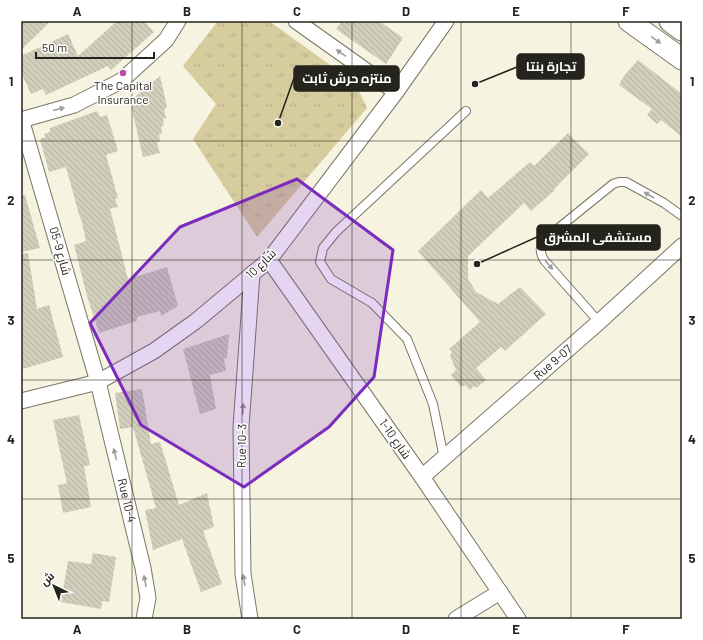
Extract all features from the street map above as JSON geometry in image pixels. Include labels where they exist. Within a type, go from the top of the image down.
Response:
[{"type":"main road","points":[[629,21],[682,59]]},
{"type":"main road","points":[[670,21],[682,30]]},
{"type":"street","points":[[21,119],[74,105],[121,81],[166,40],[178,21]]},
{"type":"street","points":[[296,21],[396,92]]},
{"type":"street","name":"شارع 10","points":[[21,402],[98,382],[154,351],[196,321],[269,260],[396,92],[446,21]]},
{"type":"street","name":"شارع 9-05","points":[[21,119],[98,382]]},
{"type":"street","name":"Rue 9-07","points":[[422,478],[599,322],[682,246]]},
{"type":"street","name":"شارع 10-1","points":[[269,260],[422,478],[518,619]]},
{"type":"street","name":"Rue 10-3","points":[[250,619],[243,574],[241,518],[241,427],[252,274]]},
{"type":"street","name":"Rue 10-4","points":[[98,382],[143,568],[148,598],[144,619]]},
{"type":"street","points":[[456,619],[500,592]]},
{"type":"lane","points":[[444,458],[433,404],[407,339],[372,304],[331,278],[320,262],[324,248],[336,232],[466,111]]},
{"type":"lane","points":[[599,322],[544,260],[540,248],[546,239],[613,184],[619,182],[626,182],[664,203],[682,216]]},
{"type":"highlighted area","points":[[297,179],[393,250],[374,377],[329,427],[244,487],[141,425],[90,323],[180,227]]},
{"type":"green space","points":[[218,21],[269,21],[355,83],[367,108],[257,237],[193,139],[216,104],[183,66]]},
{"type":"building","points":[[21,21],[51,21],[21,50]]},
{"type":"building","points":[[117,21],[144,21],[154,32],[111,70],[108,66],[46,95],[43,89],[31,94],[21,72],[21,56],[68,34],[78,56]]},
{"type":"building","points":[[342,21],[379,21],[403,38],[386,64],[336,29]]},
{"type":"building","points":[[638,60],[682,94],[682,137],[661,120],[657,124],[647,115],[652,109],[619,85],[624,76]]},
{"type":"building","points":[[160,76],[167,107],[164,110],[166,118],[163,119],[164,125],[161,127],[162,134],[159,134],[160,141],[157,143],[160,153],[143,157],[130,101]]},
{"type":"building","points":[[97,111],[100,117],[107,115],[118,151],[106,155],[118,198],[115,199],[118,207],[110,209],[128,279],[167,267],[178,306],[161,316],[160,311],[137,317],[137,321],[99,333],[87,296],[74,245],[86,241],[66,167],[49,172],[40,139],[46,137],[44,134],[50,132],[50,128]]},
{"type":"building","points":[[568,133],[589,154],[554,189],[555,190],[531,211],[524,203],[468,256],[468,279],[476,292],[498,304],[520,287],[546,314],[505,351],[501,347],[476,368],[486,380],[476,388],[474,386],[470,390],[465,385],[461,387],[451,375],[456,370],[450,356],[452,352],[449,349],[480,322],[418,251],[481,190],[488,198],[530,162],[534,166]]},
{"type":"building","points":[[21,195],[25,195],[40,248],[21,252]]},
{"type":"building","points":[[28,253],[37,309],[49,305],[63,357],[23,369],[21,360],[21,254]]},
{"type":"building","points":[[229,334],[227,358],[224,359],[226,371],[210,375],[216,409],[200,414],[183,349]]},
{"type":"building","points":[[142,389],[151,444],[160,442],[179,505],[207,493],[214,527],[203,531],[222,584],[201,592],[182,539],[153,550],[145,510],[156,508],[133,427],[120,429],[115,393]]},
{"type":"building","points":[[79,415],[90,465],[84,466],[91,507],[63,513],[58,485],[67,483],[53,420]]},
{"type":"building","points":[[93,553],[116,557],[109,602],[102,601],[101,609],[61,602],[68,561],[91,564]]},
{"type":"place","name":"The Capital Insurance","points":[[123,73]]},
{"type":"place","name":"تجارة بنتا","points":[[475,84]]},
{"type":"place","name":"منتزه حرش ثابت","points":[[278,123]]},
{"type":"place","name":"مستشفى المشرق","points":[[477,264]]}]
